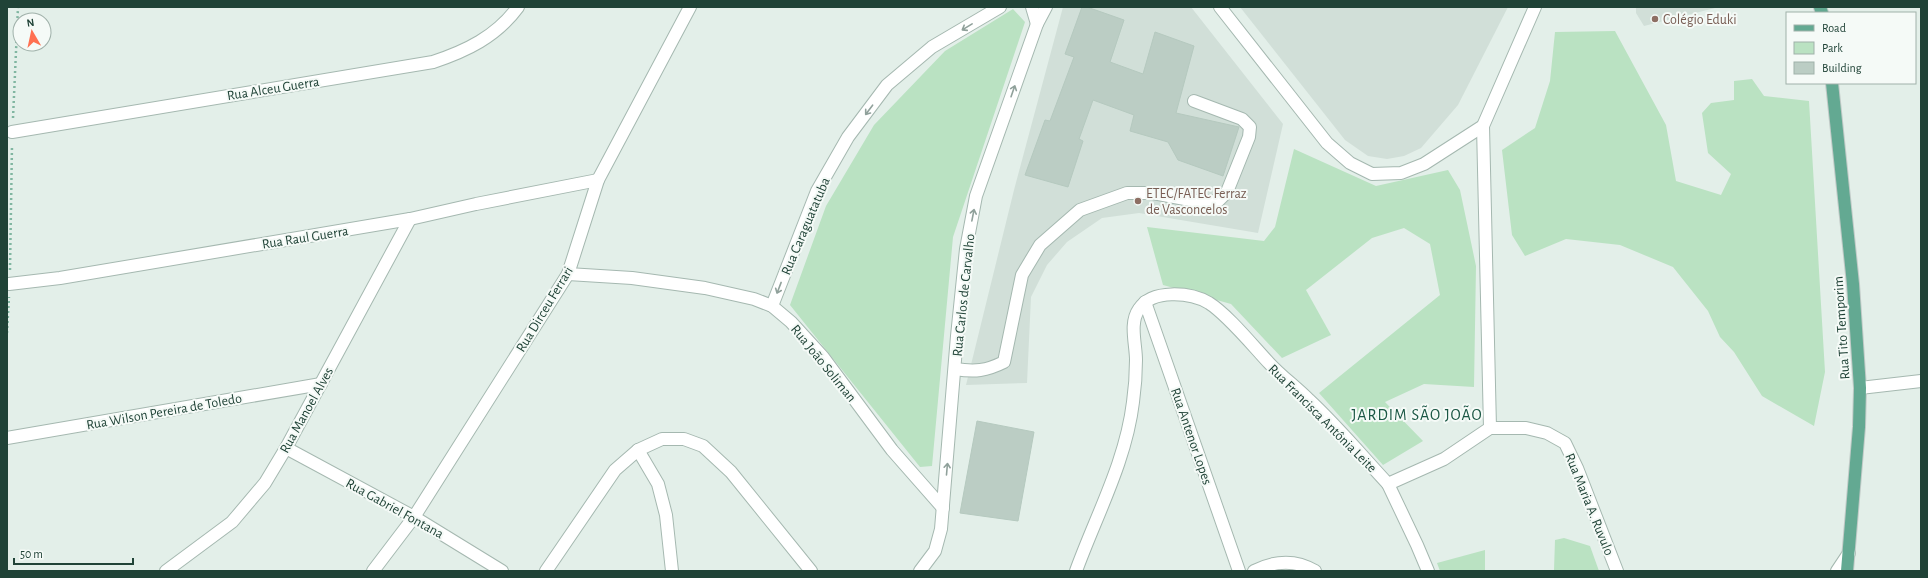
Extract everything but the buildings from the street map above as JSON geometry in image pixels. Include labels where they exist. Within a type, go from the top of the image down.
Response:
[{"type":"main road","name":"Rua Tito Temporim","points":[[1832,84],[1853,284],[1860,388],[1859,428],[1847,571]]},
{"type":"street","name":"Rua Alceu Guerra","points":[[12,132],[433,62],[464,51],[488,37],[518,7]]},
{"type":"street","name":"Rua Dirceu Ferrari","points":[[373,571],[414,517],[568,274],[598,180],[690,7]]},
{"type":"street","name":"Rua Caraguatatuba","points":[[772,306],[817,191],[848,137],[887,86],[932,47],[1000,7]]},
{"type":"street","points":[[1032,7],[1037,24]]},
{"type":"street","name":"Rua Carlos de Carvalho","points":[[920,571],[935,551],[941,530],[966,249],[976,196],[1037,24],[1046,7]]},
{"type":"street","points":[[1220,7],[1327,143],[1350,163],[1372,174],[1401,173],[1424,164],[1483,126]]},
{"type":"street","points":[[1490,428],[1483,126],[1535,7]]},
{"type":"street","points":[[955,369],[973,371],[990,369],[1004,362],[1022,275],[1040,245],[1080,210],[1127,193],[1153,193],[1202,202],[1218,201],[1227,192],[1249,137],[1250,127],[1242,119],[1194,101]]},
{"type":"street","name":"Rua Raul Guerra","points":[[10,284],[60,278],[410,219],[476,204],[598,180]]},
{"type":"street","name":"Rua Manoel Alves","points":[[166,571],[232,522],[265,483],[286,448],[410,219]]},
{"type":"street","name":"Rua João Soliman","points":[[568,274],[632,278],[704,288],[754,299],[772,306],[791,322],[823,357],[892,450],[944,508]]},
{"type":"street","name":"Rua Francisca Antônia Leite","points":[[1145,302],[1166,295],[1188,295],[1209,303],[1233,325],[1270,364],[1310,400],[1388,484],[1444,459],[1490,428]]},
{"type":"street","points":[[1076,571],[1125,445],[1133,402],[1136,360],[1135,318],[1138,309],[1145,302]]},
{"type":"street","name":"Rua Antenor Lopes","points":[[1145,302],[1239,571]]},
{"type":"street","points":[[1860,388],[1921,380]]},
{"type":"street","name":"Rua Wilson Pereira de Toledo","points":[[7,438],[321,384]]},
{"type":"street","name":"Rua Maria A. Ruvulo","points":[[1490,428],[1526,428],[1551,435],[1565,443],[1577,468],[1617,571]]},
{"type":"street","points":[[546,571],[615,470],[638,450],[662,439],[684,439],[703,446],[731,472],[811,571]]},
{"type":"street","name":"Rua Gabriel Fontana","points":[[286,448],[414,517],[502,571]]},
{"type":"street","points":[[638,450],[658,484],[666,515],[672,571]]},
{"type":"street","points":[[1388,484],[1428,571]]},
{"type":"street","points":[[1836,571],[1849,553]]},
{"type":"street","points":[[1254,571],[1268,564],[1285,562],[1307,566],[1315,571]]},
{"type":"path","points":[[7,333],[10,284],[12,132],[18,7]]},
{"type":"shaded area","name":"ETEC/FATEC Ferraz de Vasconcelos","points":[[1063,7],[1191,7],[1283,124],[1258,233],[1139,213],[1102,218],[1067,242],[1047,265],[1031,297],[1027,383],[966,385],[1014,190]]},
{"type":"shaded area","points":[[1240,7],[1508,7],[1458,105],[1421,148],[1404,156],[1387,159],[1368,156],[1345,140]]},
{"type":"shaded area","name":"Colégio Eduki","points":[[1636,7],[1719,7],[1644,26],[1636,13]]},
{"type":"green space","points":[[1013,9],[1025,22],[953,237],[932,466],[920,467],[790,305],[826,206],[874,125],[945,51]]},
{"type":"green space","points":[[1615,31],[1666,125],[1676,181],[1721,195],[1731,174],[1708,153],[1702,113],[1711,103],[1734,100],[1734,81],[1752,79],[1764,96],[1809,101],[1825,372],[1814,426],[1762,396],[1734,352],[1720,337],[1708,311],[1673,267],[1620,245],[1566,239],[1525,256],[1512,235],[1502,150],[1535,128],[1550,81],[1555,32]]},
{"type":"green space","points":[[1294,149],[1376,186],[1448,170],[1460,190],[1476,266],[1474,387],[1424,384],[1385,402],[1423,441],[1383,465],[1319,393],[1440,295],[1430,244],[1404,228],[1372,238],[1306,290],[1331,335],[1282,358],[1231,304],[1163,285],[1147,227],[1264,241],[1275,227]]},
{"type":"green space","points":[[1564,538],[1590,546],[1599,571],[1553,571],[1555,540]]},
{"type":"green space","points":[[1485,550],[1485,571],[1440,571],[1437,563]]},
{"type":"place","name":"Colégio Eduki","points":[[1655,19]]},
{"type":"place","name":"ETEC/FATEC Ferraz de Vasconcelos","points":[[1138,201]]},
{"type":"district","name":"JARDIM SÃO JOÃO","points":[[1417,414]]}]
